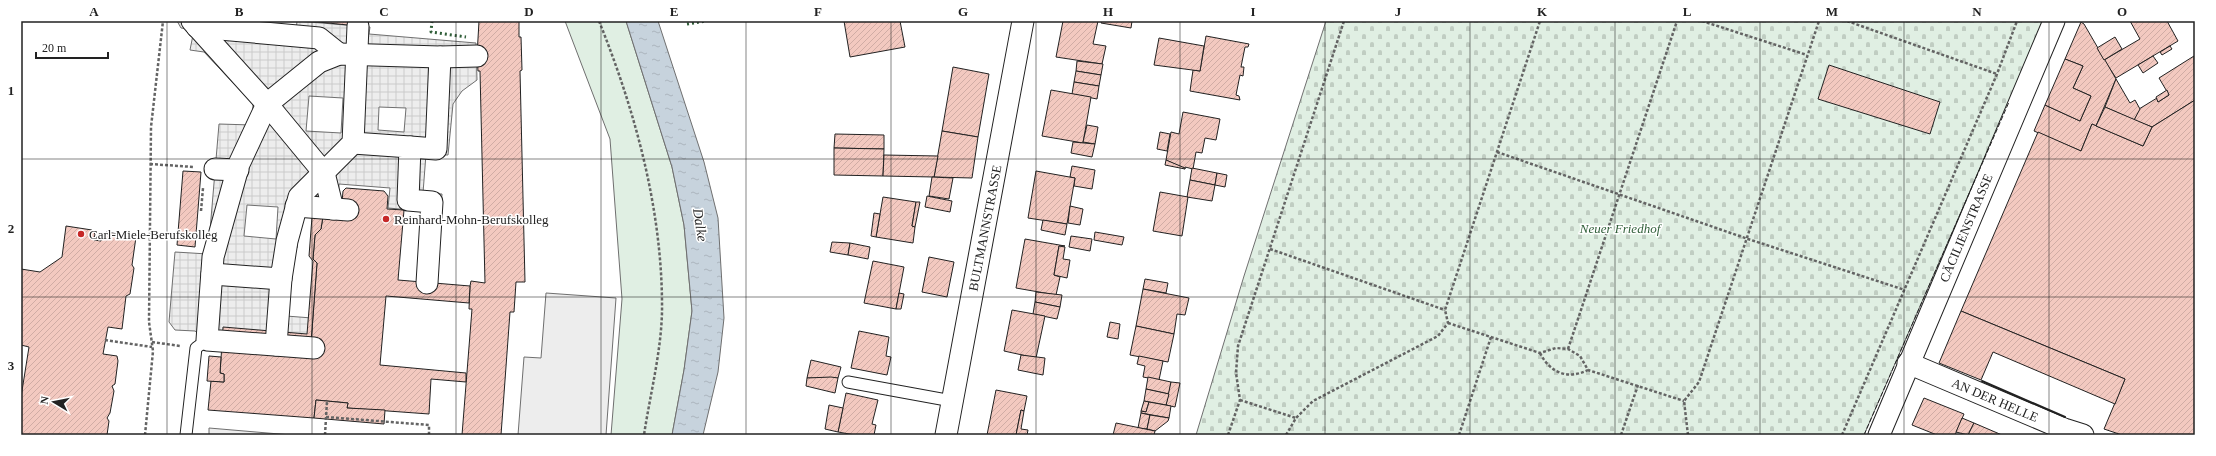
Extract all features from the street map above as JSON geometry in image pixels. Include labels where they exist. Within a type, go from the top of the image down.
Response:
[{"type":"street","name":"BULTMANNSTRASSE","points":[[946,435],[1023,21]]},
{"type":"street","name":"CÄCILIENSTRASSE","points":[[1879,435],[1908,363],[2054,21]]},
{"type":"street","points":[[195,24],[320,38],[348,54]]},
{"type":"street","points":[[195,24],[267,104],[324,174],[340,209],[296,206]]},
{"type":"street","points":[[276,345],[281,279],[287,241],[299,197],[354,143],[348,54],[358,26]]},
{"type":"street","points":[[314,348],[276,345],[202,344],[208,262],[238,170],[267,104],[319,62],[348,54],[440,57],[477,56]]},
{"type":"street","points":[[354,143],[436,149],[440,57]]},
{"type":"street","points":[[410,147],[408,200],[432,202],[428,283]]},
{"type":"street","points":[[215,169],[238,170]]},
{"type":"street","points":[[208,262],[281,279]]},
{"type":"street","name":"AN DER HELLE","points":[[1908,363],[2064,429],[2083,435]]},
{"type":"lane","points":[[186,435],[202,344]]},
{"type":"lane","points":[[848,382],[952,401]]},
{"type":"path","points":[[145,435],[152,347],[149,322],[151,128],[163,21]]},
{"type":"path","points":[[599,21],[632,113],[652,197],[660,261],[662,313],[644,435]]},
{"type":"path","points":[[1228,435],[1240,400],[1236,373],[1238,346],[1344,21]]},
{"type":"path","points":[[1448,323],[1445,310],[1540,21]]},
{"type":"path","points":[[1568,350],[1677,21]]},
{"type":"path","points":[[1702,21],[1807,55]]},
{"type":"path","points":[[1688,435],[1684,401],[1699,382],[1748,239],[1819,21]]},
{"type":"path","points":[[1847,21],[1997,74]]},
{"type":"path","points":[[1842,435],[1997,74],[2017,21]]},
{"type":"path","points":[[1497,152],[1748,239],[1905,290]]},
{"type":"path","points":[[150,164],[215,169]]},
{"type":"path","points":[[1270,248],[1445,310]]},
{"type":"path","points":[[1448,323],[1540,353],[1556,348],[1568,350],[1580,356],[1588,370]]},
{"type":"path","points":[[1286,435],[1296,418],[1313,401],[1438,336],[1448,323]]},
{"type":"path","points":[[1460,435],[1491,337]]},
{"type":"path","points":[[106,340],[152,347]]},
{"type":"path","points":[[152,342],[202,344]]},
{"type":"path","points":[[1540,353],[1550,368],[1560,374],[1574,375],[1588,370],[1684,401]]},
{"type":"path","points":[[1621,435],[1638,385]]},
{"type":"path","points":[[1240,400],[1296,418]]},
{"type":"path","points":[[325,435],[327,401]]},
{"type":"path","points":[[326,417],[429,425],[429,435]]},
{"type":"green space","points":[[565,21],[626,21],[672,167],[684,225],[692,311],[684,370],[672,435],[611,435],[622,299],[610,139]]},
{"type":"green space","name":"Neuer Friedhof","points":[[1326,21],[2044,21],[1864,435],[1196,435],[1244,276]]},
{"type":"shaded area","points":[[177,21],[228,21],[296,31],[297,21],[370,27],[369,34],[476,43],[477,80],[462,91],[453,104],[448,155],[426,154],[423,193],[442,194],[436,283],[423,211],[388,208],[390,188],[339,184],[338,201],[307,215],[299,225],[297,248],[290,253],[286,316],[312,318],[311,343],[211,343],[195,331],[175,330],[169,322],[175,252],[208,254],[219,124],[252,125],[253,104],[204,52],[190,50],[193,35],[189,29],[181,28]],"holes":[[[309,96],[343,98],[341,133],[306,131]],[[379,107],[406,108],[404,132],[378,130]],[[247,205],[278,207],[276,239],[244,236]]]},
{"type":"shaded area","points":[[546,293],[616,298],[606,435],[518,435],[524,357],[541,358]]},
{"type":"shaded area","points":[[209,428],[291,435],[209,435]]},
{"type":"water","name":"Dalke","points":[[626,21],[658,21],[704,162],[718,218],[724,318],[718,372],[703,435],[672,435],[684,370],[692,311],[684,225],[672,167]]},
{"type":"building","points":[[308,21],[348,21],[348,25]]},
{"type":"building","points":[[479,21],[519,21],[519,37],[521,37],[522,70],[520,71],[525,282],[516,282],[514,312],[510,312],[501,435],[462,435],[472,309],[469,309],[470,286],[471,281],[485,283],[480,71],[478,71],[477,56]]},
{"type":"building","points":[[844,21],[900,21],[905,47],[850,57]]},
{"type":"building","points":[[1063,21],[1098,21],[1093,44],[1106,46],[1102,64],[1056,57]]},
{"type":"building","points":[[1102,21],[1132,21],[1131,28],[1101,23]]},
{"type":"building","points":[[2130,21],[2167,21],[2178,41],[2116,78],[2104,60],[2140,39]]},
{"type":"building","points":[[2081,22],[2084,24],[2116,79],[2096,126],[2092,124],[2081,151],[2034,131],[2045,105],[2080,121],[2091,96],[2073,88],[2083,66],[2065,59]]},
{"type":"building","points":[[1206,36],[1249,44],[1248,47],[1245,47],[1241,67],[1244,67],[1243,76],[1240,75],[1236,95],[1239,96],[1240,100],[1190,91],[1193,70],[1200,71]]},
{"type":"building","points":[[2115,37],[2122,49],[2104,60],[2097,48]]},
{"type":"building","points":[[1159,38],[1204,46],[1200,71],[1154,65]]},
{"type":"building","points":[[2170,46],[2172,49],[2162,55],[2160,52]]},
{"type":"building","points":[[2153,56],[2158,63],[2143,73],[2138,65]]},
{"type":"building","points":[[2194,56],[2195,100],[2152,127],[2134,120],[2139,109],[2157,98],[2158,102],[2169,95],[2159,78]]},
{"type":"building","points":[[2065,59],[2083,66],[2073,88],[2091,96],[2080,121],[2045,105]]},
{"type":"building","points":[[1077,61],[1103,64],[1101,75],[1076,71]]},
{"type":"building","points":[[1829,65],[1940,102],[1930,134],[1818,99]]},
{"type":"building","points":[[953,67],[989,74],[978,137],[942,131]]},
{"type":"building","points":[[1076,71],[1101,75],[1099,86],[1074,82]]},
{"type":"building","points":[[2116,79],[2130,103],[2135,100],[2140,109],[2134,120],[2105,107]]},
{"type":"building","points":[[1074,82],[1099,86],[1097,99],[1072,94]]},
{"type":"building","points":[[1051,90],[1091,97],[1083,143],[1042,136]]},
{"type":"building","points":[[2167,90],[2169,95],[2158,102],[2156,97]]},
{"type":"building","points":[[2195,100],[2195,435],[2122,435],[2104,429],[2125,379],[1961,311],[2038,132],[2081,151],[2092,124],[2143,146],[2152,127]]},
{"type":"building","points":[[2105,107],[2152,127],[2143,146],[2096,126]]},
{"type":"building","points":[[1183,112],[1220,119],[1216,140],[1205,138],[1202,153],[1196,152],[1193,169],[1185,167],[1185,169],[1166,160],[1171,132],[1179,134]]},
{"type":"building","points":[[1087,125],[1098,127],[1095,144],[1083,142]]},
{"type":"building","points":[[942,131],[978,137],[972,178],[934,177]]},
{"type":"building","points":[[1160,132],[1170,134],[1167,151],[1157,149]]},
{"type":"building","points":[[835,134],[884,135],[884,149],[834,148]]},
{"type":"building","points":[[1073,142],[1095,144],[1092,157],[1071,153]]},
{"type":"building","points":[[834,148],[884,149],[883,176],[834,175]]},
{"type":"building","points":[[884,155],[938,156],[934,177],[883,176]]},
{"type":"building","points":[[1166,160],[1185,168],[1185,169],[1165,165]]},
{"type":"building","points":[[1072,166],[1095,170],[1092,189],[1074,186],[1075,178],[1070,177]]},
{"type":"building","points":[[1192,168],[1217,173],[1215,185],[1190,180]]},
{"type":"building","points":[[183,171],[201,172],[195,247],[177,245]]},
{"type":"building","points":[[1036,171],[1075,178],[1067,224],[1028,218]]},
{"type":"building","points":[[1217,173],[1227,175],[1225,187],[1215,185]]},
{"type":"building","points":[[932,177],[953,178],[949,199],[929,196]]},
{"type":"building","points":[[1190,180],[1215,185],[1212,201],[1187,197]]},
{"type":"building","points":[[346,188],[384,191],[388,196],[387,209],[404,210],[398,280],[470,286],[469,303],[386,296],[380,365],[466,373],[466,382],[431,379],[429,414],[347,408],[348,403],[316,400],[314,418],[208,410],[211,381],[224,382],[224,374],[220,373],[222,344],[311,343],[317,263],[313,259],[315,235],[321,229],[323,216],[342,202],[343,191]]},
{"type":"building","points":[[1160,192],[1188,197],[1182,236],[1153,231]]},
{"type":"building","points":[[927,196],[952,201],[950,212],[925,207]]},
{"type":"building","points":[[883,197],[916,202],[912,226],[915,227],[913,243],[876,237]]},
{"type":"building","points":[[916,202],[920,202],[915,227],[912,226]]},
{"type":"building","points":[[313,204],[323,216],[321,229],[315,235],[313,259],[317,263],[311,343],[222,344],[223,327],[307,334],[313,261],[309,256]]},
{"type":"building","points":[[1070,206],[1083,209],[1080,225],[1068,223]]},
{"type":"building","points":[[874,213],[880,214],[876,237],[871,236]]},
{"type":"building","points":[[1043,220],[1067,224],[1065,235],[1041,230]]},
{"type":"building","points":[[66,226],[92,230],[95,234],[94,240],[101,241],[106,232],[136,237],[132,265],[134,268],[130,294],[126,296],[122,329],[108,327],[103,354],[117,356],[118,361],[115,384],[112,386],[114,391],[110,413],[107,418],[109,421],[107,435],[21,435],[21,397],[29,347],[21,345],[21,269],[40,272],[62,257]]},
{"type":"building","points":[[1095,232],[1124,237],[1122,245],[1094,240]]},
{"type":"building","points":[[1071,236],[1092,239],[1090,251],[1069,247]]},
{"type":"building","points":[[1025,239],[1065,246],[1059,246],[1054,275],[1060,277],[1056,295],[1016,288]]},
{"type":"building","points":[[832,242],[850,243],[848,255],[830,252]]},
{"type":"building","points":[[850,243],[870,247],[868,259],[848,255]]},
{"type":"building","points":[[1059,246],[1065,247],[1063,259],[1070,260],[1067,278],[1054,275]]},
{"type":"building","points":[[929,257],[954,262],[947,297],[922,292]]},
{"type":"building","points":[[873,261],[904,267],[896,309],[864,303]]},
{"type":"building","points":[[1145,279],[1168,283],[1166,293],[1143,289]]},
{"type":"building","points":[[1143,289],[1189,298],[1185,315],[1177,314],[1174,334],[1136,326]]},
{"type":"building","points":[[1036,292],[1062,295],[1060,307],[1035,302]]},
{"type":"building","points":[[899,293],[904,294],[901,309],[896,309]]},
{"type":"building","points":[[1035,302],[1060,307],[1057,319],[1033,314]]},
{"type":"building","points":[[1012,310],[1045,316],[1036,358],[1004,351]]},
{"type":"building","points":[[1961,311],[2125,379],[2115,404],[1993,352],[1981,380],[1939,363]]},
{"type":"building","points":[[1110,322],[1120,324],[1118,339],[1107,337]]},
{"type":"building","points":[[1136,326],[1174,334],[1168,362],[1130,355]]},
{"type":"building","points":[[859,331],[889,337],[886,356],[891,357],[887,375],[851,368]]},
{"type":"building","points":[[1021,355],[1045,358],[1043,375],[1018,370]]},
{"type":"building","points":[[209,356],[221,357],[220,373],[224,374],[224,382],[207,381]]},
{"type":"building","points":[[1139,356],[1163,361],[1159,380],[1143,377],[1145,366],[1137,364]]},
{"type":"building","points":[[811,360],[841,367],[838,378],[807,378]]},
{"type":"building","points":[[1148,377],[1171,382],[1169,394],[1146,389]]},
{"type":"building","points":[[807,378],[838,378],[835,393],[806,386]]},
{"type":"building","points":[[1171,382],[1180,383],[1175,407],[1166,405]]},
{"type":"building","points":[[1146,389],[1169,394],[1166,405],[1144,401]]},
{"type":"building","points":[[996,390],[1027,396],[1024,411],[1021,410],[1016,435],[987,435]]},
{"type":"building","points":[[846,393],[878,400],[872,424],[876,425],[874,435],[855,435],[838,432]]},
{"type":"building","points":[[1924,398],[1964,414],[1955,435],[1937,435],[1912,425]]},
{"type":"building","points":[[316,400],[348,403],[347,408],[385,410],[384,424],[314,418]]},
{"type":"building","points":[[1144,401],[1149,402],[1146,412],[1141,411]]},
{"type":"building","points":[[1149,402],[1171,406],[1169,418],[1141,413],[1141,411],[1146,412]]},
{"type":"building","points":[[829,405],[843,408],[838,432],[825,429]]},
{"type":"building","points":[[1021,410],[1024,411],[1021,429],[1028,430],[1027,435],[1016,435]]},
{"type":"building","points":[[1141,413],[1150,415],[1147,429],[1138,428]]},
{"type":"building","points":[[1150,415],[1169,418],[1168,421],[1155,431],[1147,429]]},
{"type":"building","points":[[1962,418],[1974,423],[1968,435],[1956,432]]},
{"type":"building","points":[[1116,423],[1155,431],[1154,435],[1113,435]]},
{"type":"building","points":[[1974,423],[2002,435],[1968,435]]},
{"type":"hedge","points":[[432,21],[431,32],[466,37]]},
{"type":"hedge","points":[[687,24],[706,21]]},
{"type":"fence","points":[[1864,435],[2009,102]]},
{"type":"wall","points":[[1982,381],[2065,417]]},
{"type":"place","name":"Reinhard-Mohn-Berufskolleg","points":[[386,219]]},
{"type":"place","name":"Carl-Miele-Berufskolleg","points":[[81,234]]}]
